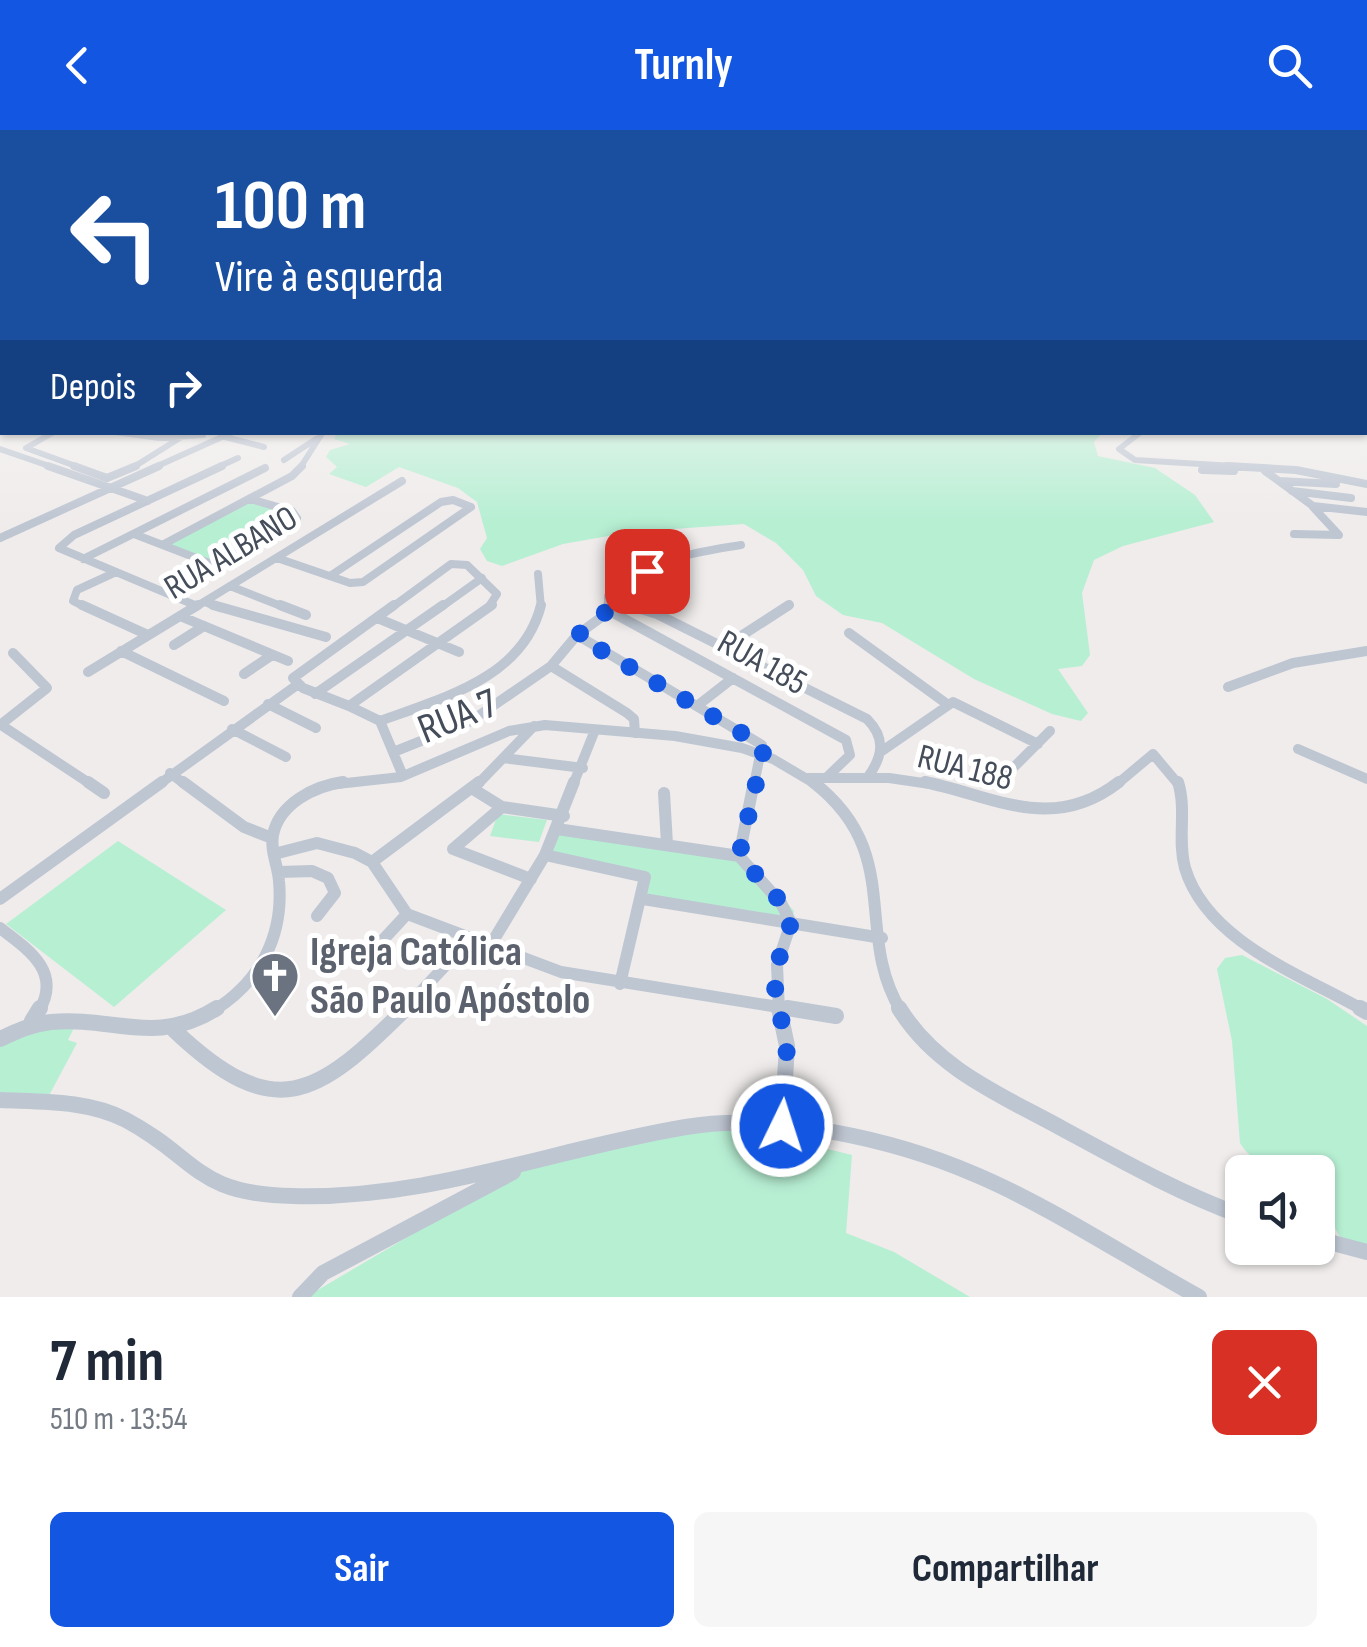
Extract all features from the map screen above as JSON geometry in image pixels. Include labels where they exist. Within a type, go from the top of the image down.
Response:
[{"type":"street","points":[[49,435],[26,448],[107,478],[121,476],[182,436]]},
{"type":"street","points":[[166,435],[203,435]]},
{"type":"street","points":[[0,538],[229,435],[264,448]]},
{"type":"street","points":[[284,460],[320,435]]},
{"type":"street","points":[[164,544],[301,469],[312,456],[320,435]]},
{"type":"street","points":[[1137,435],[1119,449],[1128,458],[1264,469],[1367,484]]},
{"type":"street","points":[[0,449],[148,501]]},
{"type":"street","points":[[238,458],[74,535],[59,548],[169,594],[253,620],[287,622],[326,637]]},
{"type":"street","points":[[83,559],[265,468]]},
{"type":"street","points":[[1202,470],[1264,469],[1317,507],[1340,531],[1339,535],[1294,534]]},
{"type":"street","name":"RUA ALBANO","points":[[88,672],[402,481]]},
{"type":"street","points":[[1278,481],[1336,484]]},
{"type":"street","points":[[1291,491],[1351,498]]},
{"type":"street","points":[[169,594],[297,518],[292,511],[250,498]]},
{"type":"street","points":[[277,558],[350,584],[368,580],[471,509],[453,500],[441,502],[330,576]]},
{"type":"street","points":[[1317,507],[1367,512]]},
{"type":"street","points":[[134,534],[217,566]]},
{"type":"street","points":[[608,610],[608,596],[621,582],[674,559],[741,546]]},
{"type":"street","points":[[0,898],[268,704],[294,683],[296,674],[451,564],[464,563],[482,578],[498,598],[441,643],[346,708]]},
{"type":"street","points":[[116,572],[77,590],[72,600],[148,635]]},
{"type":"street","points":[[294,683],[380,720],[481,681],[524,648],[543,608],[538,574]]},
{"type":"street","points":[[315,694],[482,578]]},
{"type":"street","points":[[230,586],[306,615]]},
{"type":"street","points":[[396,751],[471,721],[496,698],[552,666],[577,636],[621,604],[643,608],[868,719],[879,730],[882,750]]},
{"type":"street","points":[[724,647],[789,605]]},
{"type":"street","name":"RUA 185","points":[[608,610],[846,740],[850,755],[826,778]]},
{"type":"street","points":[[180,616],[288,661]]},
{"type":"street","points":[[377,618],[459,652]]},
{"type":"street","points":[[174,645],[204,626]]},
{"type":"street","points":[[849,634],[947,704]]},
{"type":"street","points":[[577,636],[758,740],[763,754],[739,856]]},
{"type":"street","points":[[121,651],[224,701]]},
{"type":"street","points":[[1228,687],[1304,660],[1367,651]]},
{"type":"street","points":[[13,653],[47,688],[0,725],[104,794]]},
{"type":"street","points":[[244,674],[272,655]]},
{"type":"street","points":[[552,666],[627,713],[634,719],[635,732]]},
{"type":"street","points":[[697,706],[733,678]]},
{"type":"street","points":[[481,681],[496,698]]},
{"type":"street","points":[[868,777],[882,750],[947,704],[962,703],[1038,744]]},
{"type":"street","points":[[268,704],[316,728]]},
{"type":"street","points":[[380,720],[396,751],[403,776]]},
{"type":"street","points":[[372,862],[473,789],[535,725]]},
{"type":"street","name":"RUA 7","points":[[272,838],[277,822],[312,790],[403,776],[535,725],[710,740],[763,754],[807,778],[851,820],[876,877],[892,996],[926,1044],[952,1066],[1154,1178],[1225,1209]]},
{"type":"street","points":[[232,729],[286,757]]},
{"type":"street","points":[[490,946],[532,879],[564,816],[595,730]]},
{"type":"street","points":[[1002,779],[1050,731]]},
{"type":"street","points":[[1298,749],[1367,779]]},
{"type":"street","name":"RUA 188","points":[[807,778],[868,777],[936,784],[1007,810],[1040,810],[1098,795],[1123,780],[1144,756],[1153,754],[1164,762],[1184,799],[1185,870],[1215,916],[1239,938],[1367,1012]]},
{"type":"street","points":[[503,758],[583,768]]},
{"type":"street","points":[[32,1021],[77,1022],[148,1034],[174,1030],[211,1013],[258,971],[280,924],[279,872],[272,838],[244,827],[170,773]]},
{"type":"street","points":[[473,789],[502,807],[564,816]]},
{"type":"street","points":[[664,793],[667,844]]},
{"type":"street","points":[[502,807],[453,849],[532,879]]},
{"type":"street","points":[[557,829],[739,856],[781,902],[791,923],[777,965],[778,1008],[787,1046],[782,1126]]},
{"type":"street","points":[[274,854],[317,843],[334,844],[372,862],[407,914],[561,972],[836,1016]]},
{"type":"street","points":[[545,855],[640,873],[646,882],[620,984]]},
{"type":"street","points":[[279,872],[312,871],[328,878],[335,893],[318,916]]},
{"type":"street","points":[[643,899],[882,938]]},
{"type":"street","points":[[369,955],[407,914]]},
{"type":"street","points":[[0,928],[46,972],[52,985],[48,1000],[32,1021],[0,1039]]},
{"type":"street","points":[[174,1030],[191,1046],[260,1088],[282,1093],[308,1088],[349,1060],[470,939]]},
{"type":"street","points":[[0,1100],[92,1107],[128,1121],[201,1178],[254,1194],[370,1194],[526,1166],[694,1125],[743,1121],[782,1126],[939,1161],[975,1174],[1198,1297]]},
{"type":"street","points":[[300,1297],[322,1273],[526,1166]]},
{"type":"street","points":[[1335,1244],[1367,1252]]},
{"type":"green space","points":[[336,435],[1100,435],[1094,442],[1098,456],[1155,468],[1195,495],[1214,522],[1123,546],[1094,560],[1082,593],[1090,655],[1082,666],[1058,669],[1088,713],[1081,721],[1052,714],[974,679],[882,623],[843,615],[816,596],[803,570],[776,543],[744,524],[631,532],[563,544],[502,566],[487,561],[480,549],[487,538],[477,502],[458,488],[399,467],[366,487],[329,474],[337,467],[326,457],[330,450],[350,444],[334,439]]},
{"type":"green space","points":[[252,501],[300,518],[217,566],[166,545]]},
{"type":"green space","points":[[498,814],[547,820],[539,842],[490,836]]},
{"type":"green space","points":[[560,829],[742,854],[794,911],[791,923],[643,899],[650,874],[549,856]]},
{"type":"green space","points":[[118,841],[226,910],[114,1007],[6,924]]},
{"type":"green space","points":[[1242,955],[1327,999],[1367,1026],[1367,1247],[1339,1236],[1335,1228],[1335,1155],[1250,1155],[1240,1143],[1232,1041],[1217,969],[1225,958]]},
{"type":"green space","points":[[77,1022],[68,1040],[77,1043],[45,1103],[0,1100],[0,1039]]},
{"type":"green space","points":[[735,1122],[741,1141],[799,1163],[803,1143],[852,1155],[846,1233],[894,1252],[970,1297],[306,1297],[528,1166]]},
{"type":"place","name":"Igreja Católica São Paulo Apóstolo","points":[[275,1018]]},
{"type":"route","points":[[647,571],[621,582],[610,592],[608,610],[577,636],[762,745],[739,856],[781,902],[791,923],[777,965],[775,991],[787,1046],[782,1126]]}]
